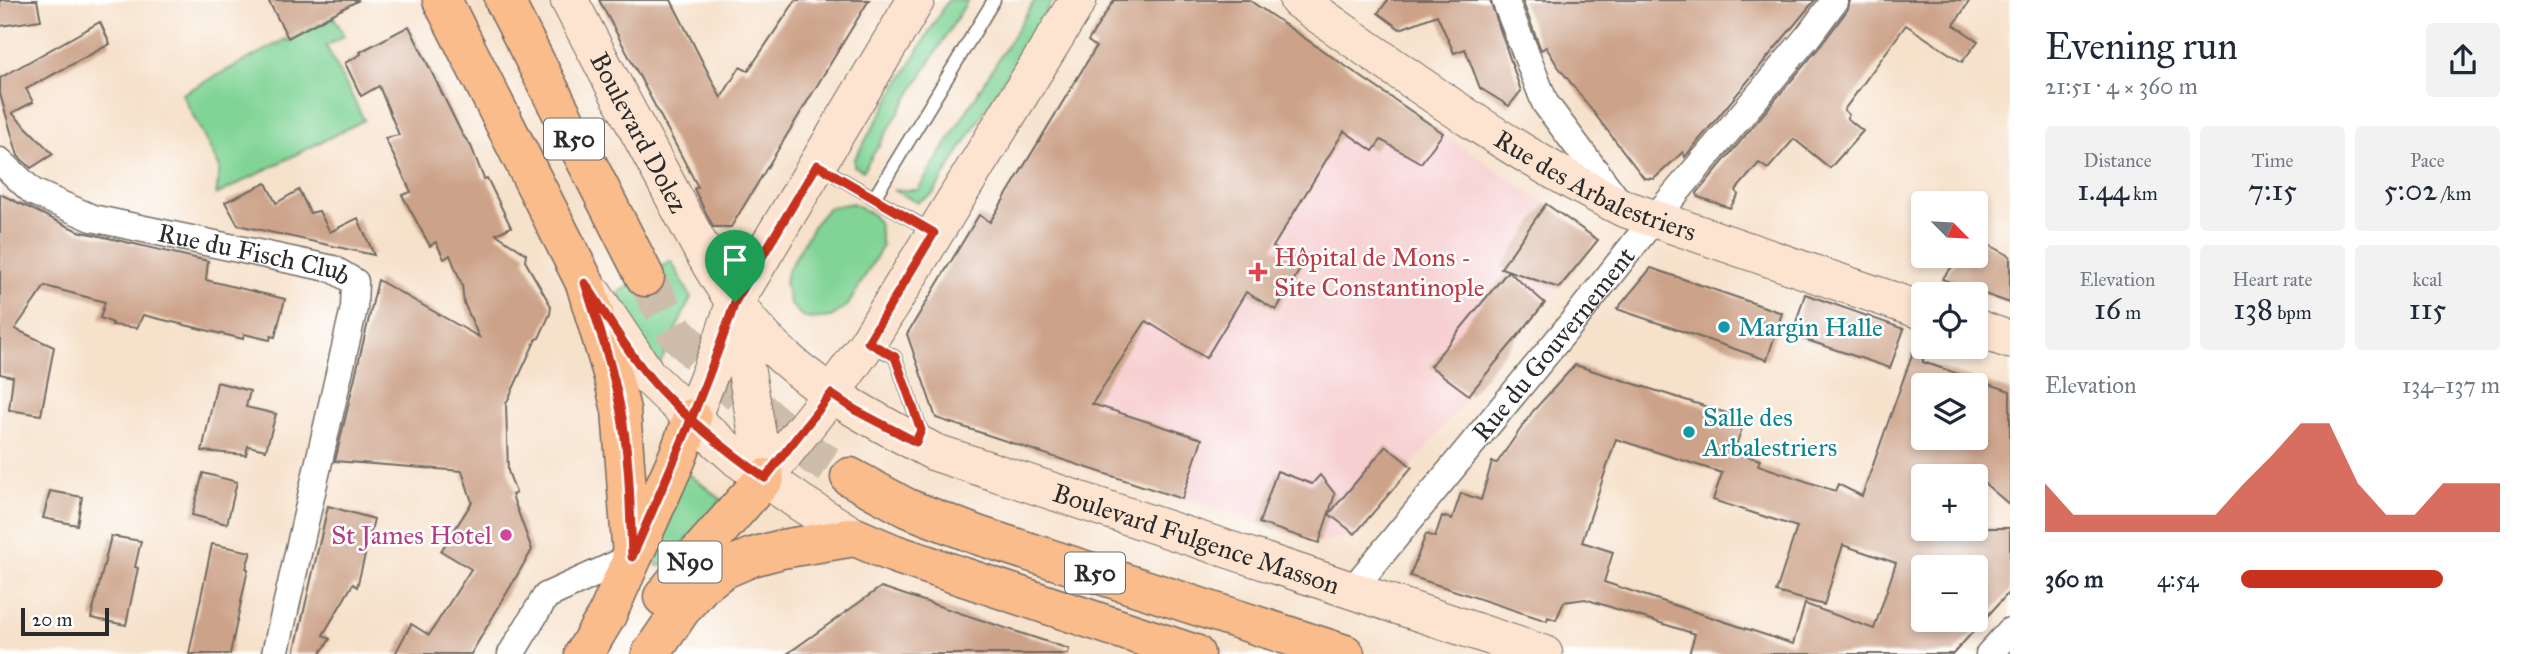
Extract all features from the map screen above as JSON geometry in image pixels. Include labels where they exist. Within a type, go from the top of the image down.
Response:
[{"type":"main road","points":[[442,0],[585,283],[621,410],[632,557]]},
{"type":"main road","name":"R50","points":[[503,0],[645,277]]},
{"type":"main road","points":[[632,557],[678,456],[692,418]]},
{"type":"main road","name":"R50","points":[[850,477],[907,508],[977,535],[1345,654]]},
{"type":"main road","name":"N90","points":[[624,654],[648,638],[688,565],[739,506],[772,483]]},
{"type":"main road","points":[[648,638],[722,570],[770,552],[854,548],[895,554],[1195,654]]},
{"type":"main road","name":"N90","points":[[584,654],[607,615],[632,557]]},
{"type":"street","name":"Boulevard Dolez","points":[[569,0],[712,266],[735,302]]},
{"type":"street","points":[[692,418],[735,302],[916,0]]},
{"type":"street","points":[[772,483],[843,402],[873,333],[1078,0]]},
{"type":"street","name":"Rue des Arbalestriers","points":[[1298,0],[1485,131],[1577,185],[1638,214],[1911,307]]},
{"type":"street","points":[[1505,0],[1545,103],[1638,214]]},
{"type":"street","name":"Rue du Gouvernement","points":[[1352,590],[1575,319],[1638,214],[1748,109],[1835,0]]},
{"type":"street","name":"Rue du Fisch Club","points":[[0,162],[33,192],[92,218],[333,269],[355,282],[354,308],[275,654]]},
{"type":"street","points":[[585,283],[648,376],[738,459],[854,548]]},
{"type":"street","points":[[735,302],[772,483]]},
{"type":"street","name":"Boulevard Fulgence Masson","points":[[735,302],[766,340],[795,366],[843,402],[934,452],[1544,654]]},
{"type":"street","points":[[1988,332],[2010,340]]},
{"type":"street","points":[[511,654],[546,596],[632,557]]},
{"type":"street","points":[[1989,654],[2010,631]]},
{"type":"lane","points":[[874,198],[994,0]]},
{"type":"lane","points":[[817,165],[934,233]]},
{"type":"lane","points":[[873,333],[895,357],[921,430],[916,442]]},
{"type":"shaded area","name":"Hôpital de Mons - Site Constantinople","points":[[1114,0],[1403,105],[1598,240],[1355,534],[1319,543],[936,418],[907,334],[979,215],[991,222],[1096,48],[1088,41]]},
{"type":"green space","points":[[948,0],[968,0],[863,171],[854,166],[854,160]]},
{"type":"green space","points":[[1035,0],[1053,0],[933,194],[917,202],[893,190],[918,190]]},
{"type":"green space","points":[[334,17],[344,36],[326,46],[364,120],[216,195],[220,168],[182,94]]},
{"type":"green space","points":[[852,203],[872,214],[879,224],[882,247],[848,305],[831,317],[809,319],[790,304],[785,283],[787,272],[815,223],[828,208]]},
{"type":"green space","points":[[671,261],[691,297],[660,364],[648,353],[618,293]]},
{"type":"green space","points":[[685,471],[722,500],[664,565],[657,566],[655,558]]},
{"type":"building","points":[[0,0],[37,0],[41,20],[0,26]]},
{"type":"building","points":[[268,0],[359,0],[288,38]]},
{"type":"building","points":[[599,0],[671,0],[721,98],[740,67],[748,71],[796,0],[869,0],[731,227],[713,227],[694,189],[698,187]]},
{"type":"building","points":[[1114,0],[1249,0],[1443,133],[1421,163],[1381,140],[1373,151],[1344,131],[1273,247],[1303,264],[1276,310],[1246,292],[1206,358],[1146,321],[1092,404],[1202,439],[1182,499],[936,418],[907,334],[979,215],[990,222],[1096,47],[1088,41]]},
{"type":"building","points":[[1388,0],[1490,0],[1521,91],[1509,106],[1480,88],[1465,49],[1454,53],[1437,15],[1400,29],[1378,13]]},
{"type":"building","points":[[1522,0],[1815,0],[1685,157],[1683,152],[1654,179],[1644,178],[1546,47],[1541,50]]},
{"type":"building","points":[[1850,0],[1970,0],[1954,25],[1978,41],[1962,62],[1906,25],[1844,110],[1849,115],[1847,118],[1863,131],[1830,168],[1794,139],[1768,169],[1759,163],[1736,190],[1738,195],[1730,208],[1698,197],[1697,193],[1822,44],[1848,9]]},
{"type":"building","points":[[100,22],[110,44],[26,89],[33,102],[12,113],[53,154],[31,168],[18,156],[0,94],[0,78]]},
{"type":"building","points":[[409,26],[462,134],[471,146],[484,179],[487,178],[511,227],[496,234],[526,254],[525,261],[551,306],[539,338],[536,339],[506,404],[508,471],[516,493],[512,495],[532,550],[471,654],[395,654],[411,624],[429,635],[471,569],[441,551],[472,502],[462,471],[335,461],[378,280],[479,337],[464,303],[462,285],[450,255],[444,259],[436,242],[430,246],[402,195],[411,192],[385,138],[399,135],[379,86],[361,96],[345,63]]},
{"type":"building","points":[[266,183],[276,203],[299,190],[310,213],[319,211],[330,232],[358,218],[374,255],[238,225],[225,202]]},
{"type":"building","points":[[0,194],[78,231],[208,261],[206,280],[285,299],[275,337],[271,336],[270,340],[244,334],[243,339],[143,315],[137,328],[112,325],[113,323],[100,318],[105,302],[45,286],[15,329],[54,347],[41,415],[9,410],[13,377],[0,374]]},
{"type":"building","points":[[1546,204],[1598,240],[1559,288],[1501,268]]},
{"type":"building","points":[[1988,244],[2010,256],[2010,303],[1988,295],[1988,282],[1950,282],[1942,279],[1951,268],[1988,268]]},
{"type":"building","name":"Margin Halle","points":[[1651,268],[1782,313],[1767,360],[1617,309]]},
{"type":"building","points":[[1508,271],[1545,303],[1469,395],[1430,366]]},
{"type":"building","points":[[1805,294],[1904,329],[1890,368],[1792,335]]},
{"type":"building","points":[[1911,357],[1923,359],[1923,362],[1956,373],[1911,373],[1911,450],[1988,450],[1988,384],[2010,391],[2010,505],[1988,486],[1988,464],[1911,464],[1911,541],[1988,541],[1988,528],[2010,528],[2010,591],[1988,615],[1988,555],[1911,555],[1911,632],[1973,632],[1953,654],[1689,654],[1695,634],[1585,599],[1564,602],[1556,620],[1548,617],[1547,621],[1410,576],[1426,534],[1435,537],[1442,516],[1452,519],[1461,493],[1481,500],[1492,462],[1497,463],[1533,411],[1575,365],[1745,419],[1734,452],[1760,460],[1758,465],[1835,491],[1838,484],[1862,496]],"holes":[[[1616,439],[1722,473],[1713,500],[1797,527],[1776,592],[1824,605],[1843,545],[1896,563],[1874,629],[1805,604],[1793,644],[1604,582],[1613,552],[1582,542]]]},
{"type":"building","points":[[217,382],[250,391],[246,407],[276,414],[266,450],[248,446],[246,455],[202,451]]},
{"type":"building","points":[[1386,446],[1412,467],[1355,534],[1329,514]]},
{"type":"building","points":[[1277,471],[1312,484],[1320,475],[1335,494],[1319,543],[1259,523]]},
{"type":"building","points":[[203,473],[237,482],[227,524],[192,515]]},
{"type":"building","points":[[50,491],[82,497],[77,525],[43,518]]},
{"type":"building","points":[[328,506],[374,519],[357,587],[353,584],[323,635],[330,639],[320,654],[294,654]]},
{"type":"building","points":[[111,536],[141,541],[126,625],[91,618]]},
{"type":"building","points":[[212,544],[251,552],[246,568],[248,569],[230,654],[189,654]]},
{"type":"building","points":[[881,587],[1069,649],[1068,654],[787,654]]},
{"type":"tunnel","points":[[645,277],[675,331],[731,387],[814,456],[850,477]]},
{"type":"place","name":"Hôpital de Mons - Site Constantinople","points":[[1258,272]]},
{"type":"place","name":"Margin Halle","points":[[1724,327]]},
{"type":"place","name":"Salle des Arbalestriers","points":[[1689,432]]},
{"type":"place","name":"St James Hotel","points":[[506,535]]},
{"type":"route","points":[[735,302],[717,355],[692,418],[678,456],[632,557],[621,410],[585,283],[656,385],[692,418],[738,459],[765,478],[831,394],[855,410],[916,442],[921,430],[895,357],[868,342],[934,233],[817,165],[735,302]]}]
